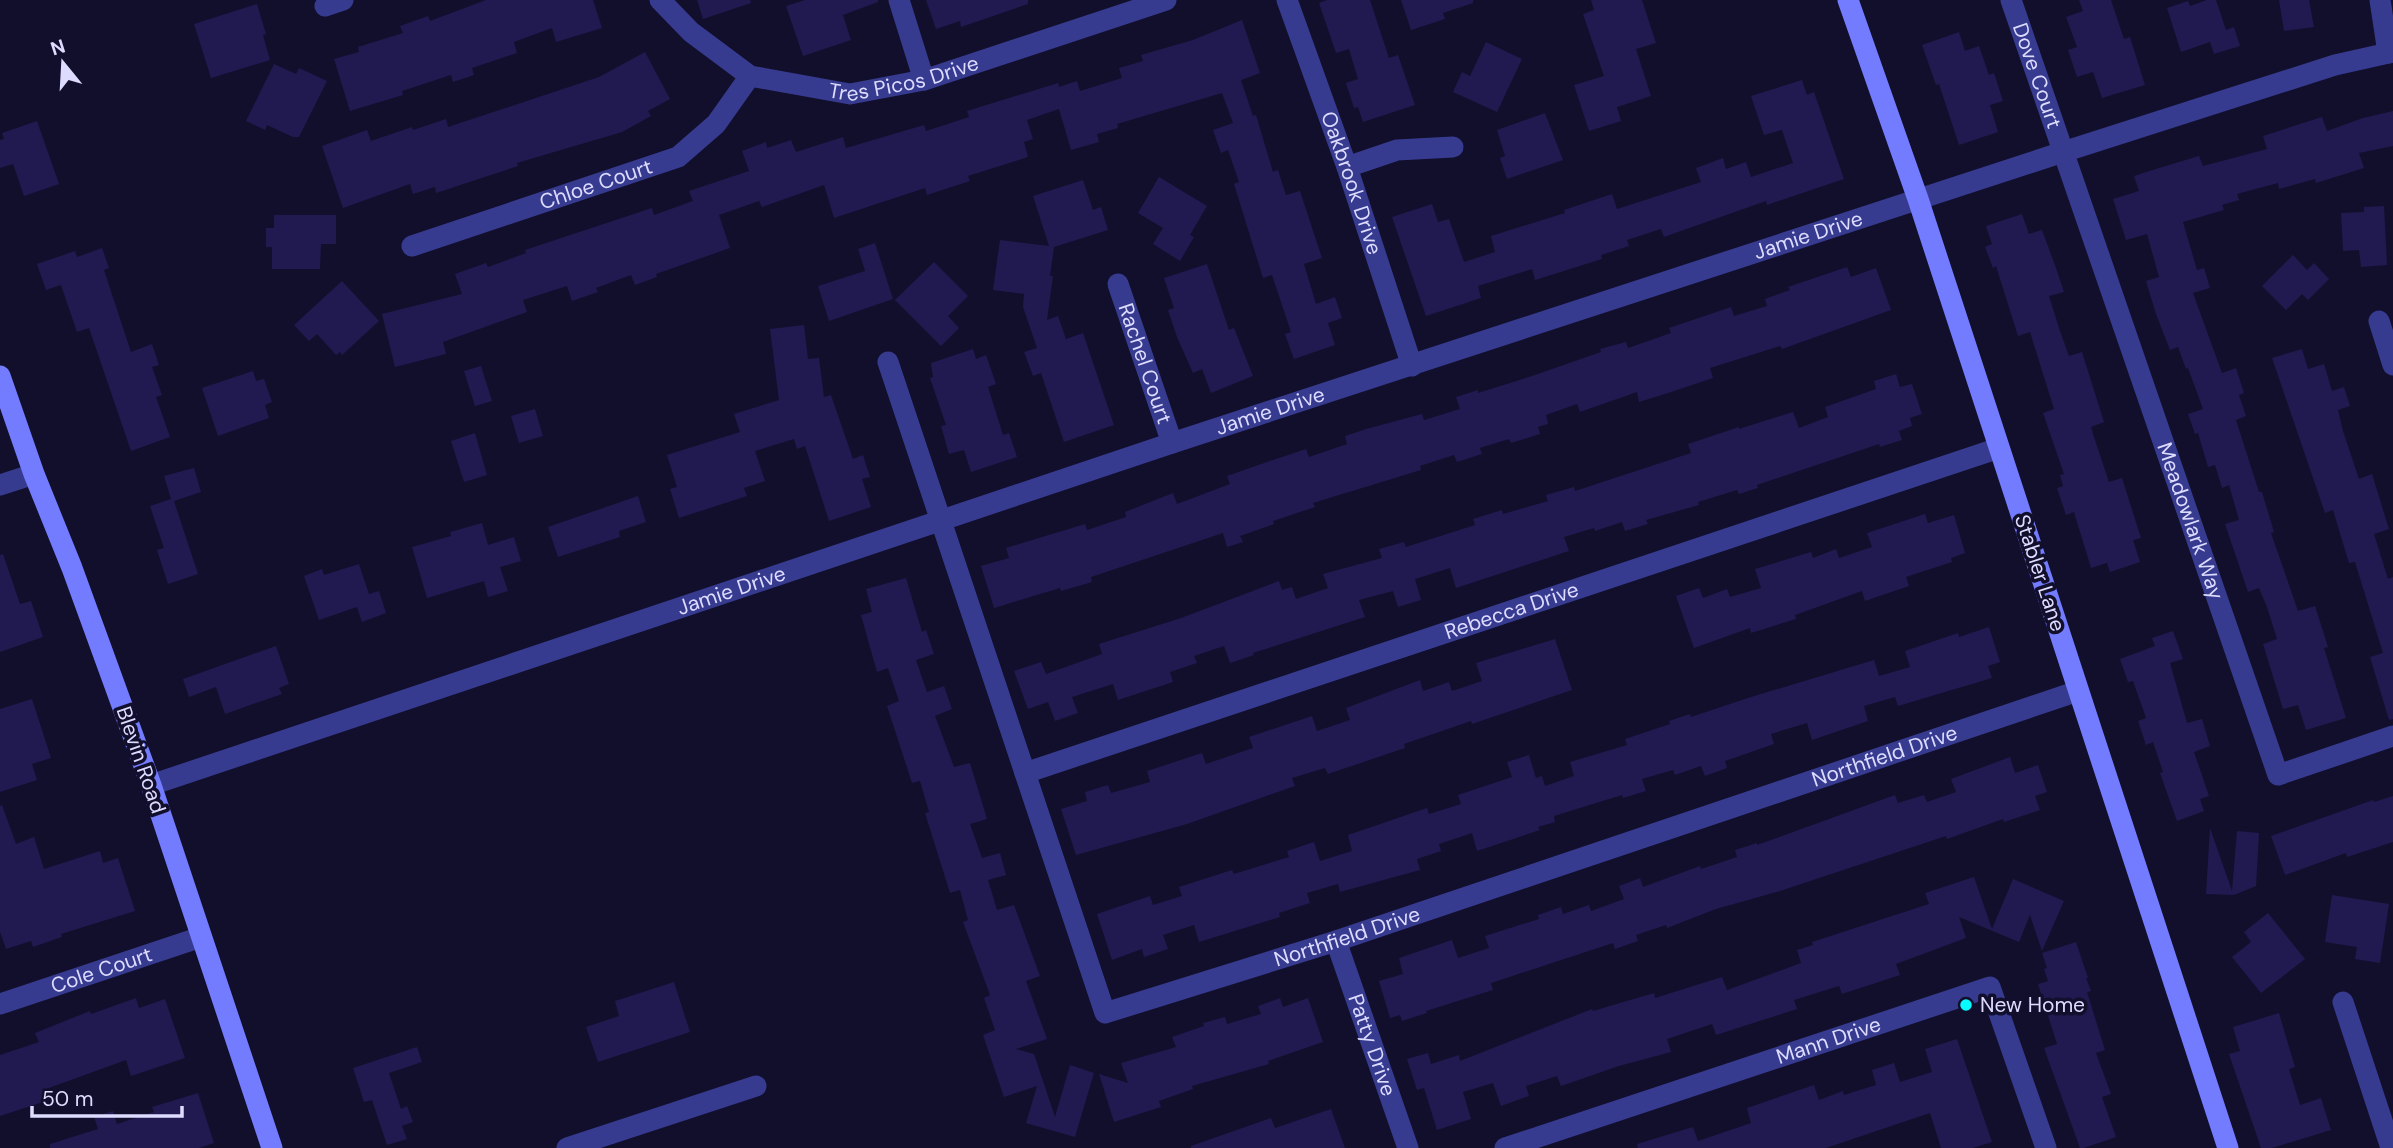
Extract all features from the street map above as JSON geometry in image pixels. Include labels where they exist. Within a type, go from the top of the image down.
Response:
[{"type":"street","name":"Tres Picos Drive","points":[[660,0],[691,32],[750,76],[850,94],[924,80],[1166,0]]},
{"type":"street","points":[[899,0],[924,80]]},
{"type":"street","name":"Oakbrook Drive","points":[[1287,0],[1347,167],[1412,366]]},
{"type":"street","name":"Stabler Lane","points":[[1848,0],[1918,200],[2228,1148]]},
{"type":"street","name":"Dove Court","points":[[2011,0],[2063,152]]},
{"type":"street","points":[[2381,0],[2390,52]]},
{"type":"street","name":"Jamie Drive","points":[[151,785],[1172,443],[2063,152],[2290,82],[2336,65],[2390,52]]},
{"type":"street","name":"Chloe Court","points":[[412,246],[678,157],[716,124],[750,76]]},
{"type":"street","points":[[1347,167],[1397,150],[1453,147]]},
{"type":"street","name":"Meadowlark Way","points":[[2063,152],[2278,775],[2393,736]]},
{"type":"street","name":"Rachel Court","points":[[1118,284],[1172,443]]},
{"type":"street","points":[[2379,321],[2393,365]]},
{"type":"street","name":"Northfield Drive","points":[[888,362],[1105,1013],[1336,941],[2078,691]]},
{"type":"street","name":"Blevin Road","points":[[0,376],[151,785],[272,1148]]},
{"type":"street","name":"Rebecca Drive","points":[[1025,773],[1999,448]]},
{"type":"street","points":[[0,485],[34,474]]},
{"type":"street","name":"Cole Court","points":[[0,1004],[201,937]]},
{"type":"street","name":"Patty Drive","points":[[1336,941],[1408,1148]]},
{"type":"street","name":"Mann Drive","points":[[1505,1148],[1990,987],[2046,1148]]},
{"type":"street","points":[[2343,1002],[2391,1148]]},
{"type":"street","points":[[567,1148],[756,1086]]},
{"type":"building","points":[[486,0],[593,0],[602,28],[556,42],[552,28],[514,42],[517,53],[472,68],[474,75],[453,82],[451,75],[402,91],[403,95],[350,111],[334,59],[359,52],[358,47],[403,33],[400,26],[428,16],[430,21]]},
{"type":"building","points":[[697,0],[750,0],[751,3],[703,19]]},
{"type":"building","points":[[805,0],[878,2],[843,15],[851,40],[803,56],[786,6]]},
{"type":"building","points":[[926,0],[1028,0],[1028,4],[961,27],[960,21],[936,29]]},
{"type":"building","points":[[1327,0],[1370,0],[1389,58],[1398,55],[1415,105],[1363,122],[1358,107],[1354,108],[1346,83],[1358,79],[1349,49],[1336,53],[1319,3]]},
{"type":"building","points":[[1401,0],[1473,0],[1473,3],[1443,13],[1445,19],[1411,30]]},
{"type":"building","points":[[1591,0],[1642,0],[1656,43],[1636,49],[1651,96],[1617,107],[1621,121],[1589,131],[1574,85],[1604,76],[1583,14],[1594,10]]},
{"type":"building","points":[[2079,0],[2111,0],[2124,39],[2130,37],[2145,85],[2102,98],[2093,72],[2077,77],[2068,50],[2077,47],[2066,17],[2083,11]]},
{"type":"building","points":[[2216,0],[2226,30],[2234,27],[2240,46],[2214,54],[2210,42],[2181,52],[2167,8],[2188,1],[2190,6]]},
{"type":"building","points":[[2279,0],[2309,0],[2314,27],[2284,31]]},
{"type":"building","points":[[257,4],[270,60],[211,78],[194,24]]},
{"type":"building","points":[[1242,20],[1260,73],[1241,80],[1253,116],[1256,115],[1273,172],[1278,170],[1286,195],[1300,191],[1322,258],[1304,264],[1316,304],[1335,297],[1342,318],[1328,323],[1335,345],[1294,359],[1285,334],[1291,332],[1272,275],[1263,278],[1234,184],[1239,182],[1228,150],[1221,153],[1213,130],[1233,123],[1222,93],[1117,124],[1118,128],[1097,134],[1099,142],[1071,150],[1059,109],[1027,120],[1033,139],[1024,142],[1028,157],[968,176],[970,181],[927,195],[925,188],[834,218],[824,185],[762,207],[759,201],[719,215],[730,248],[656,274],[657,277],[635,285],[631,275],[596,288],[598,292],[572,301],[567,286],[523,300],[527,312],[443,342],[446,354],[395,367],[382,314],[462,294],[455,274],[486,263],[488,267],[526,253],[525,250],[652,208],[654,215],[693,201],[689,191],[749,171],[742,151],[766,142],[767,148],[791,140],[796,152],[843,137],[846,148],[924,125],[926,131],[969,117],[967,111],[1058,83],[1059,87],[1077,81],[1080,91],[1122,78],[1119,68],[1143,61],[1141,55],[1193,40]]},
{"type":"building","points":[[1959,32],[1965,51],[1979,46],[1989,75],[1994,73],[2003,101],[1990,105],[1998,132],[1959,145],[1939,84],[1936,85],[1922,45]]},
{"type":"building","points":[[1486,42],[1522,59],[1497,112],[1453,92],[1462,72],[1470,76]]},
{"type":"building","points":[[645,52],[670,99],[648,111],[651,116],[622,132],[517,163],[518,166],[436,193],[435,187],[413,194],[410,184],[343,208],[322,146],[367,130],[371,141],[446,119],[448,127],[599,77]]},
{"type":"building","points":[[274,64],[296,74],[299,68],[327,81],[299,137],[293,137],[267,125],[265,130],[246,121]]},
{"type":"building","points":[[1802,80],[1807,95],[1814,92],[1844,179],[1767,205],[1766,201],[1664,237],[1661,229],[1627,240],[1629,246],[1601,255],[1602,259],[1535,280],[1532,269],[1478,286],[1481,298],[1426,316],[1392,217],[1432,204],[1438,222],[1449,219],[1464,262],[1495,252],[1491,236],[1565,213],[1564,210],[1612,194],[1617,209],[1701,182],[1696,168],[1723,158],[1726,169],[1746,162],[1751,177],[1793,163],[1782,130],[1764,135],[1751,96]]},
{"type":"building","points":[[2393,111],[2393,146],[2359,153],[2364,168],[2316,183],[2315,179],[2279,189],[2278,183],[2237,194],[2239,200],[2222,205],[2224,210],[2183,222],[2197,270],[2204,268],[2210,288],[2193,293],[2222,373],[2236,368],[2244,393],[2239,395],[2246,416],[2236,420],[2259,492],[2262,492],[2274,532],[2271,533],[2298,611],[2315,606],[2328,647],[2324,648],[2346,718],[2306,730],[2298,705],[2283,709],[2263,644],[2277,639],[2267,607],[2259,588],[2248,592],[2225,524],[2239,520],[2229,485],[2222,488],[2215,465],[2208,467],[2198,433],[2195,434],[2188,414],[2203,409],[2178,347],[2170,350],[2156,314],[2146,281],[2159,277],[2147,234],[2126,240],[2113,199],[2139,191],[2134,176],[2159,168],[2199,156],[2203,166],[2267,149],[2263,136],[2322,117],[2327,131]]},
{"type":"building","points":[[1545,113],[1563,160],[1507,179],[1500,158],[1505,156],[1497,130]]},
{"type":"building","points":[[37,121],[59,184],[24,196],[13,164],[0,168],[0,140],[4,139],[2,133]]},
{"type":"building","points":[[1159,177],[1207,206],[1190,235],[1194,237],[1180,261],[1153,244],[1163,228],[1138,213]]},
{"type":"building","points":[[1083,180],[1093,210],[1101,207],[1108,230],[1054,247],[1047,320],[1058,316],[1066,339],[1083,333],[1114,425],[1064,442],[1041,373],[1033,376],[1024,352],[1037,348],[1023,307],[1024,294],[993,290],[1000,240],[1049,246],[1033,196]]},
{"type":"building","points":[[2384,206],[2387,265],[2361,267],[2359,250],[2343,251],[2341,213],[2364,212],[2364,207]]},
{"type":"building","points":[[2022,214],[2029,234],[2042,230],[2055,265],[2064,292],[2049,296],[2060,331],[2069,356],[2082,352],[2104,422],[2091,427],[2095,440],[2109,482],[2122,478],[2141,538],[2133,540],[2140,562],[2110,572],[2107,563],[2091,568],[2074,512],[2066,515],[2057,488],[2063,486],[2060,475],[2064,474],[2043,413],[2054,409],[2030,332],[2018,336],[1996,266],[1993,268],[1985,247],[1992,244],[1986,226]]},
{"type":"building","points":[[274,215],[336,215],[336,244],[321,244],[320,269],[272,269],[272,247],[266,247],[266,228],[274,228]]},
{"type":"building","points":[[875,243],[893,299],[829,321],[818,286],[865,271],[858,249]]},
{"type":"building","points":[[102,248],[109,268],[104,270],[131,352],[152,344],[159,365],[152,367],[162,395],[156,397],[170,437],[131,451],[89,328],[77,332],[61,285],[46,290],[37,264],[75,251],[77,257]]},
{"type":"building","points":[[2293,255],[2307,270],[2314,263],[2329,279],[2308,300],[2302,294],[2286,310],[2262,286]]},
{"type":"building","points":[[934,262],[968,296],[948,316],[959,328],[941,346],[895,300]]},
{"type":"building","points":[[1207,264],[1229,330],[1234,328],[1253,376],[1211,393],[1202,369],[1193,373],[1177,337],[1168,310],[1174,308],[1164,278]]},
{"type":"building","points":[[1847,267],[1851,277],[1876,268],[1891,310],[1782,349],[1780,346],[1710,368],[1713,378],[1639,402],[1637,392],[1580,412],[1577,404],[1546,415],[1548,424],[1538,427],[1540,434],[1511,443],[1509,439],[1480,448],[1482,454],[1457,462],[1454,455],[1420,466],[1421,470],[1313,503],[1315,507],[1240,536],[1243,542],[1227,547],[1223,533],[1091,577],[1092,582],[1061,591],[1060,588],[994,608],[981,566],[1009,558],[1006,548],[1085,524],[1087,530],[1126,517],[1125,512],[1173,493],[1177,504],[1230,484],[1227,476],[1267,462],[1306,449],[1309,457],[1347,444],[1345,436],[1366,429],[1422,414],[1424,420],[1460,409],[1456,397],[1532,376],[1601,352],[1600,349],[1626,342],[1628,348],[1671,333],[1669,328],[1731,307],[1734,316],[1767,306],[1765,299],[1790,290],[1788,287]]},
{"type":"building","points":[[342,281],[379,321],[342,355],[340,352],[336,355],[317,334],[309,341],[294,325]]},
{"type":"building","points":[[804,325],[808,359],[819,358],[824,397],[831,395],[853,459],[863,455],[870,477],[862,479],[871,507],[829,521],[805,446],[797,449],[794,439],[755,451],[765,481],[744,488],[747,496],[679,518],[670,489],[677,487],[667,455],[740,432],[734,414],[779,400],[770,329]]},
{"type":"building","points":[[973,349],[976,359],[986,355],[996,384],[988,387],[1003,435],[1009,433],[1017,457],[971,472],[964,450],[949,454],[941,426],[946,425],[930,378],[933,377],[931,363]]},
{"type":"building","points":[[2302,349],[2308,369],[2324,364],[2332,391],[2344,387],[2350,406],[2338,410],[2343,431],[2359,479],[2372,474],[2389,529],[2374,534],[2388,579],[2393,577],[2393,719],[2389,720],[2370,657],[2383,653],[2355,562],[2349,563],[2333,510],[2325,513],[2272,358]]},
{"type":"building","points":[[481,366],[492,401],[475,406],[464,371]]},
{"type":"building","points":[[253,371],[256,381],[264,379],[272,402],[265,405],[269,418],[218,436],[202,388]]},
{"type":"building","points":[[1896,374],[1900,387],[1912,384],[1922,414],[1910,418],[1912,426],[1899,431],[1902,440],[1880,447],[1879,444],[1757,485],[1758,488],[1739,494],[1737,490],[1698,502],[1699,505],[1646,520],[1648,524],[1625,531],[1622,522],[1564,537],[1569,551],[1456,588],[1450,568],[1415,579],[1421,600],[1398,607],[1393,591],[1359,600],[1365,617],[1230,663],[1224,646],[1194,656],[1197,663],[1170,672],[1173,682],[1118,700],[1113,684],[1072,697],[1078,713],[1055,721],[1048,702],[1028,709],[1014,671],[1041,662],[1046,674],[1102,654],[1099,644],[1181,618],[1279,581],[1282,590],[1292,587],[1296,599],[1328,588],[1323,574],[1382,558],[1379,549],[1404,542],[1406,547],[1475,525],[1473,519],[1502,510],[1503,514],[1548,501],[1546,495],[1574,487],[1575,491],[1691,453],[1688,444],[1739,427],[1793,412],[1799,428],[1828,417],[1825,407],[1876,389],[1874,381]]},
{"type":"building","points":[[535,409],[543,436],[519,443],[511,416]]},
{"type":"building","points":[[475,433],[487,475],[464,482],[451,441]]},
{"type":"building","points":[[194,468],[201,492],[174,501],[198,574],[168,584],[157,550],[164,548],[150,506],[171,499],[164,476]]},
{"type":"building","points":[[638,496],[646,522],[619,531],[620,537],[558,557],[548,527]]},
{"type":"building","points":[[1925,514],[1928,523],[1954,515],[1965,553],[1951,558],[1952,562],[1906,577],[1909,586],[1865,601],[1862,591],[1795,615],[1796,619],[1751,633],[1750,628],[1694,648],[1676,596],[1699,588],[1703,598],[1727,589],[1730,597],[1761,588],[1755,569],[1811,552],[1813,558],[1836,549],[1839,558],[1872,547],[1867,533]]},
{"type":"building","points":[[482,523],[488,545],[514,537],[521,561],[500,567],[508,591],[488,597],[484,581],[427,598],[412,547],[451,536],[450,532]]},
{"type":"building","points":[[3,554],[20,604],[31,601],[43,637],[0,652],[0,555]]},
{"type":"building","points":[[359,564],[369,594],[379,591],[386,613],[362,622],[357,607],[319,620],[304,576],[322,569],[324,575]]},
{"type":"building","points":[[906,578],[922,632],[926,630],[934,654],[916,660],[927,692],[944,686],[952,709],[935,716],[954,767],[970,763],[987,819],[970,824],[982,858],[1000,853],[1006,875],[988,880],[997,910],[1014,905],[1040,976],[1026,981],[1047,1039],[1016,1049],[1034,1054],[1055,1117],[1070,1065],[1094,1073],[1075,1137],[1026,1123],[1037,1086],[1004,1097],[983,1035],[995,1030],[984,998],[990,995],[963,922],[968,920],[960,890],[950,893],[925,813],[929,812],[920,781],[912,783],[887,706],[899,701],[888,668],[877,672],[861,615],[872,612],[866,589]]},
{"type":"building","points":[[1989,627],[2000,662],[1988,666],[1992,678],[1898,706],[1895,697],[1864,706],[1868,721],[1812,740],[1807,723],[1771,734],[1774,744],[1725,761],[1727,768],[1705,776],[1701,766],[1675,775],[1673,770],[1642,779],[1646,791],[1623,798],[1622,795],[1554,816],[1555,822],[1538,827],[1540,830],[1477,851],[1472,833],[1439,844],[1441,851],[1417,859],[1420,870],[1340,892],[1338,884],[1307,893],[1310,903],[1279,913],[1280,917],[1199,942],[1194,925],[1163,935],[1168,949],[1144,957],[1142,949],[1112,960],[1097,914],[1150,896],[1153,905],[1182,896],[1179,887],[1232,870],[1234,874],[1289,857],[1287,851],[1314,842],[1320,861],[1352,851],[1348,835],[1427,808],[1429,814],[1461,804],[1458,795],[1512,777],[1507,762],[1529,755],[1536,778],[1542,776],[1545,786],[1574,776],[1570,762],[1627,745],[1625,739],[1670,724],[1669,721],[1690,714],[1691,717],[1874,660],[1879,676],[1910,667],[1905,651],[1958,633],[1959,637]]},
{"type":"building","points":[[2173,631],[2183,659],[2170,663],[2187,723],[2202,719],[2210,746],[2194,752],[2209,796],[2200,799],[2204,811],[2177,821],[2160,773],[2163,772],[2153,742],[2146,745],[2138,721],[2146,718],[2133,681],[2128,682],[2120,659],[2155,646],[2152,638]]},
{"type":"building","points":[[1555,639],[1572,690],[1404,744],[1405,748],[1328,774],[1325,768],[1292,778],[1295,786],[1187,824],[1076,855],[1061,809],[1087,801],[1085,792],[1108,785],[1111,793],[1150,782],[1147,771],[1202,753],[1206,764],[1253,748],[1249,737],[1312,716],[1317,731],[1350,720],[1346,708],[1420,680],[1423,691],[1449,682],[1452,691],[1482,681],[1476,663]]},
{"type":"building","points":[[276,646],[289,684],[279,688],[282,694],[225,714],[216,687],[189,697],[183,679]]},
{"type":"building","points":[[32,699],[51,758],[32,764],[37,780],[0,792],[0,709]]},
{"type":"building","points":[[2010,757],[2015,773],[2038,765],[2047,792],[2035,796],[2040,810],[2004,822],[2003,819],[1947,839],[1946,836],[1780,891],[1716,909],[1667,928],[1666,925],[1636,935],[1638,941],[1615,949],[1613,943],[1491,983],[1493,990],[1402,1021],[1400,1015],[1390,1018],[1379,981],[1403,974],[1399,958],[1452,940],[1458,958],[1489,948],[1485,936],[1539,919],[1538,915],[1561,907],[1563,914],[1589,905],[1591,911],[1624,899],[1619,886],[1640,878],[1643,887],[1700,866],[1701,869],[1737,857],[1735,850],[1757,845],[1895,795],[1898,803],[1924,795],[1927,802],[1956,792],[1951,779]]},
{"type":"building","points":[[2393,796],[2393,842],[2347,857],[2346,853],[2285,875],[2271,836],[2373,800],[2374,802]]},
{"type":"building","points":[[2,805],[16,844],[34,837],[44,869],[100,851],[103,863],[118,858],[135,911],[61,934],[62,937],[33,947],[31,941],[6,949],[0,932]]},
{"type":"building","points":[[2210,828],[2232,891],[2237,831],[2259,833],[2256,886],[2234,895],[2206,894]]},
{"type":"building","points":[[1974,877],[1992,929],[2013,879],[2064,901],[2042,951],[2030,915],[2019,942],[1959,917],[1966,938],[1896,964],[1900,975],[1842,994],[1839,986],[1794,1000],[1797,1009],[1716,1035],[1712,1024],[1667,1039],[1671,1052],[1561,1086],[1557,1076],[1526,1086],[1529,1096],[1501,1106],[1493,1083],[1463,1092],[1471,1119],[1437,1130],[1424,1088],[1417,1090],[1407,1059],[1428,1053],[1431,1064],[1459,1055],[1460,1061],[1592,1009],[1593,1011],[1654,993],[1655,998],[1722,977],[1727,990],[1801,963],[1797,950],[1813,945],[1812,942],[1929,904],[1925,893]]},
{"type":"building","points":[[2332,895],[2389,904],[2380,963],[2355,959],[2357,947],[2325,942]]},
{"type":"building","points":[[2268,913],[2305,959],[2261,993],[2232,957],[2251,942],[2244,932]]},
{"type":"building","points":[[2076,942],[2091,991],[2087,992],[2105,1050],[2096,1053],[2111,1094],[2102,1097],[2116,1137],[2084,1148],[2080,1148],[2044,1048],[2057,1044],[2038,984],[2048,981],[2042,953]]},
{"type":"building","points":[[674,982],[690,1032],[598,1062],[586,1027],[619,1016],[615,1001]]},
{"type":"building","points":[[136,998],[139,1008],[165,999],[185,1058],[131,1076],[126,1060],[46,1089],[49,1100],[0,1116],[0,1055],[39,1042],[35,1033],[90,1011],[91,1014]]},
{"type":"building","points":[[1280,998],[1283,1007],[1308,998],[1323,1042],[1268,1061],[1269,1064],[1192,1086],[1193,1089],[1159,1101],[1161,1107],[1114,1122],[1099,1074],[1128,1083],[1121,1063],[1176,1047],[1172,1037],[1204,1026],[1203,1023],[1225,1017],[1227,1024],[1261,1014],[1258,1006]]},
{"type":"building","points":[[2279,1013],[2295,1067],[2289,1069],[2300,1105],[2321,1098],[2331,1130],[2272,1148],[2261,1148],[2229,1054],[2240,1051],[2233,1027]]},
{"type":"building","points":[[1957,1039],[1992,1142],[1973,1148],[1941,1148],[1930,1113],[1826,1148],[1638,1148],[1637,1144],[1693,1127],[1698,1141],[1751,1123],[1747,1108],[1814,1085],[1819,1100],[1843,1091],[1844,1095],[1876,1085],[1872,1070],[1894,1063],[1900,1082],[1932,1072],[1925,1049]]},
{"type":"building","points":[[417,1047],[422,1062],[389,1073],[401,1109],[407,1106],[413,1122],[402,1126],[407,1139],[387,1145],[372,1100],[364,1102],[353,1068]]},
{"type":"building","points":[[198,1093],[214,1143],[199,1148],[50,1148],[50,1144],[98,1129],[94,1117],[113,1111],[117,1124],[154,1112],[152,1107]]},
{"type":"building","points":[[1331,1109],[1345,1148],[1191,1148],[1271,1118],[1275,1128]]},
{"type":"place","name":"New Home","points":[[1966,1005]]}]
